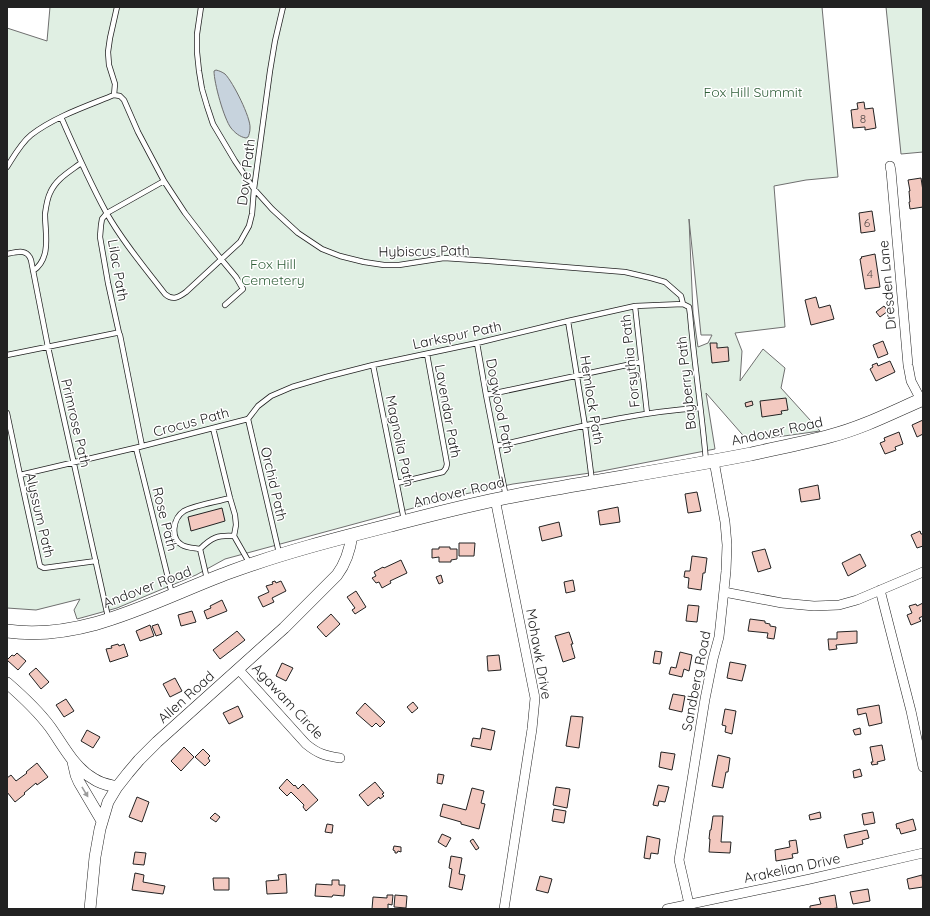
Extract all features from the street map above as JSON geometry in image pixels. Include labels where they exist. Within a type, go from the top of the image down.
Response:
[{"type":"main road","name":"Andover Road","points":[[7,631],[35,633],[55,632],[80,627],[109,619],[280,555],[352,535],[500,498],[710,462],[801,444],[854,429],[922,400]]},
{"type":"street","name":"Dresden Lane","points":[[890,166],[908,364],[911,381],[922,400]]},
{"type":"street","name":"Sandberg Road","points":[[689,904],[679,860],[705,699],[719,637],[727,545],[725,522],[710,462]]},
{"type":"street","name":"Mohawk Drive","points":[[500,498],[535,698],[532,729],[504,909]]},
{"type":"street","name":"Allen Road","points":[[90,909],[95,858],[100,829],[108,802],[117,787],[139,760],[284,628],[337,576],[344,566],[350,549],[352,535]]},
{"type":"street","points":[[724,592],[782,603],[814,606],[840,604],[857,600],[923,572]]},
{"type":"street","points":[[880,590],[911,711],[923,767]]},
{"type":"street","name":"Agawam Circle","points":[[238,670],[306,744],[320,754],[340,758]]},
{"type":"street","points":[[7,683],[50,727],[73,762],[93,779],[117,787]]},
{"type":"street","points":[[73,762],[79,782],[102,821]]},
{"type":"street","name":"Arakelian Drive","points":[[667,909],[810,879],[923,853]]},
{"type":"lane","points":[[114,95],[114,84],[109,65],[108,52],[118,7]]},
{"type":"lane","name":"Hybiscus Path","points":[[201,7],[197,34],[197,52],[202,89],[213,124],[254,189],[272,210],[298,233],[322,249],[340,256],[384,265],[399,265],[444,258],[625,272],[665,282],[681,296],[683,304]]},
{"type":"lane","name":"Dove Path","points":[[107,213],[132,251],[165,294],[170,298],[178,298],[186,292],[240,242],[246,232],[252,214],[270,71],[283,7]]},
{"type":"lane","points":[[7,167],[18,150],[30,136],[46,125],[60,117],[114,95],[120,96],[124,100],[138,132],[164,181],[184,212],[236,277],[243,289],[225,305]]},
{"type":"lane","points":[[60,117],[81,163],[107,213],[164,181]]},
{"type":"lane","points":[[33,271],[38,268],[42,262],[45,252],[47,239],[45,214],[50,193],[62,176],[81,163]]},
{"type":"lane","name":"Lilac Path","points":[[107,213],[102,219],[100,237],[108,283],[120,335],[139,447]]},
{"type":"lane","name":"Primrose Path","points":[[7,254],[22,251],[26,253],[31,260],[48,347],[109,619]]},
{"type":"lane","name":"Larkspur Path","points":[[248,419],[258,406],[271,396],[292,387],[326,377],[635,306],[683,304]]},
{"type":"lane","name":"Bayberry Path","points":[[683,304],[689,307],[700,408],[710,462]]},
{"type":"lane","name":"Forsythia Path","points":[[635,306],[647,413]]},
{"type":"lane","name":"Hemlock Path","points":[[568,321],[585,426],[592,482]]},
{"type":"lane","points":[[7,355],[119,333]]},
{"type":"lane","name":"Dogwood Path","points":[[477,343],[503,482],[500,498]]},
{"type":"lane","name":"Lavendar Path","points":[[397,483],[443,472],[447,464],[427,354]]},
{"type":"lane","points":[[486,395],[641,362]]},
{"type":"lane","name":"Magnolia Path","points":[[373,365],[404,522]]},
{"type":"lane","points":[[496,446],[647,413],[700,408]]},
{"type":"lane","name":"Alyssum Path","points":[[7,413],[40,566],[44,568],[96,562]]},
{"type":"lane","name":"Crocus Path","points":[[20,475],[248,419]]},
{"type":"lane","name":"Orchid Path","points":[[248,419],[280,555]]},
{"type":"lane","points":[[213,428],[235,516],[236,525],[234,536],[251,565]]},
{"type":"lane","name":"Rose Path","points":[[139,447],[173,595]]},
{"type":"lane","points":[[200,549],[186,547],[181,545],[176,540],[174,534],[178,516],[184,511],[230,498]]},
{"type":"lane","points":[[200,549],[206,542],[217,536],[234,536]]},
{"type":"lane","points":[[200,549],[208,581]]},
{"type":"green space","name":"Fox Hill Cemetery","points":[[50,7],[822,7],[838,177],[806,180],[774,186],[785,327],[735,333],[742,351],[740,381],[763,349],[785,368],[781,388],[820,431],[748,441],[706,393],[715,449],[597,472],[513,484],[465,494],[225,559],[196,575],[117,608],[77,619],[74,610],[80,599],[36,610],[7,608],[7,28],[47,41]],"holes":[[[689,219],[701,335],[712,335],[708,343],[698,347],[693,313]]]},
{"type":"green space","points":[[886,7],[923,7],[923,152],[901,154]]},
{"type":"shaded area","points":[[216,70],[225,74],[228,78],[245,109],[250,123],[250,132],[246,138],[234,132],[225,117],[216,84],[214,71]]},
{"type":"building","points":[[864,102],[865,109],[873,108],[876,128],[865,130],[865,127],[853,128],[851,110],[858,109],[857,103]]},
{"type":"building","points":[[921,178],[923,207],[910,209],[910,191],[908,180]]},
{"type":"building","points":[[872,211],[875,231],[861,233],[859,213]]},
{"type":"building","points":[[875,254],[880,287],[865,289],[860,259],[862,258],[861,257]]},
{"type":"building","points":[[816,297],[819,308],[830,305],[834,319],[811,325],[805,300]]},
{"type":"building","points":[[884,306],[888,311],[880,317],[876,312]]},
{"type":"building","points":[[883,341],[888,354],[878,358],[873,345]]},
{"type":"building","points":[[710,343],[717,343],[717,348],[728,347],[729,361],[712,363]]},
{"type":"building","points":[[890,361],[895,372],[876,381],[870,369],[873,367],[872,365],[877,363],[878,366]]},
{"type":"building","points":[[786,398],[788,410],[781,411],[782,414],[762,417],[760,401]]},
{"type":"building","points":[[752,401],[753,405],[746,407],[745,403]]},
{"type":"building","points":[[923,420],[923,434],[917,437],[912,425]]},
{"type":"building","points":[[899,432],[903,444],[895,447],[896,450],[885,454],[880,443],[885,441],[884,438]]},
{"type":"building","points":[[818,485],[820,499],[801,502],[799,489]]},
{"type":"building","points":[[697,492],[701,511],[688,513],[685,494]]},
{"type":"building","points":[[618,507],[620,522],[600,525],[598,511]]},
{"type":"building","points":[[222,508],[225,521],[191,531],[188,517]]},
{"type":"building","points":[[559,522],[562,536],[542,541],[539,527]]},
{"type":"building","points":[[920,531],[921,534],[923,534],[923,546],[917,548],[911,535]]},
{"type":"building","points":[[459,543],[475,543],[474,556],[459,556]]},
{"type":"building","points":[[439,547],[450,547],[450,549],[457,549],[457,559],[451,560],[451,562],[439,562],[439,557],[432,558],[432,549],[439,549]]},
{"type":"building","points":[[765,549],[771,568],[758,572],[752,552]]},
{"type":"building","points":[[860,554],[866,566],[848,576],[842,563]]},
{"type":"building","points":[[692,556],[707,558],[701,590],[688,588],[689,578],[684,577],[685,571],[690,571]]},
{"type":"building","points":[[401,560],[407,573],[390,581],[391,583],[382,588],[379,582],[376,583],[372,578],[376,576],[374,572]]},
{"type":"building","points":[[441,575],[443,582],[439,584],[436,577]]},
{"type":"building","points":[[573,580],[575,591],[566,593],[564,582]]},
{"type":"building","points":[[275,581],[276,583],[281,581],[286,591],[272,598],[274,602],[263,607],[258,597],[269,592],[266,586],[273,584],[272,582]]},
{"type":"building","points":[[356,591],[366,607],[355,614],[352,610],[355,608],[347,597]]},
{"type":"building","points":[[222,600],[227,611],[207,619],[204,611]]},
{"type":"building","points":[[923,603],[923,616],[919,618],[921,621],[911,625],[907,615],[912,613],[909,606],[916,604],[917,606]]},
{"type":"building","points":[[688,605],[699,606],[697,622],[686,621]]},
{"type":"building","points":[[192,611],[196,622],[181,626],[178,615]]},
{"type":"building","points":[[331,614],[340,624],[326,637],[317,627]]},
{"type":"building","points":[[750,619],[765,621],[765,623],[770,624],[770,626],[776,627],[774,639],[767,638],[768,633],[748,631]]},
{"type":"building","points":[[158,624],[162,634],[156,636],[152,626]]},
{"type":"building","points":[[150,625],[154,636],[140,641],[136,631]]},
{"type":"building","points":[[237,631],[245,640],[220,659],[213,650]]},
{"type":"building","points":[[857,631],[857,643],[836,645],[837,649],[829,650],[828,639],[837,639],[837,632]]},
{"type":"building","points":[[569,632],[575,658],[563,662],[555,636]]},
{"type":"building","points":[[118,644],[119,646],[124,644],[128,656],[110,662],[106,649],[112,648],[111,646]]},
{"type":"building","points":[[655,651],[662,652],[660,664],[653,663]]},
{"type":"building","points":[[680,652],[692,655],[689,671],[684,669],[682,677],[669,674],[671,667],[676,668]]},
{"type":"building","points":[[17,653],[26,661],[18,670],[7,660],[12,655],[14,656]]},
{"type":"building","points":[[499,655],[501,670],[488,671],[487,656]]},
{"type":"building","points":[[730,662],[746,665],[742,681],[727,678]]},
{"type":"building","points":[[282,663],[293,668],[286,681],[276,676]]},
{"type":"building","points":[[36,668],[49,682],[41,689],[29,674]]},
{"type":"building","points":[[175,678],[182,691],[170,697],[163,684]]},
{"type":"building","points":[[673,694],[685,696],[682,712],[669,709]]},
{"type":"building","points":[[66,699],[74,711],[64,717],[56,705]]},
{"type":"building","points":[[413,702],[418,708],[412,713],[407,707]]},
{"type":"building","points":[[365,703],[385,722],[380,727],[376,723],[372,727],[356,713]]},
{"type":"building","points":[[879,705],[882,723],[869,726],[866,713],[858,715],[857,709]]},
{"type":"building","points":[[238,706],[243,717],[229,724],[223,713]]},
{"type":"building","points":[[725,709],[736,711],[732,734],[725,732],[726,726],[722,725]]},
{"type":"building","points":[[571,716],[583,717],[579,748],[566,746]]},
{"type":"building","points":[[482,728],[495,731],[491,750],[471,746],[473,738],[480,739]]},
{"type":"building","points":[[860,728],[861,734],[855,735],[853,730]]},
{"type":"building","points":[[87,730],[100,737],[93,748],[81,741]]},
{"type":"building","points":[[882,745],[885,760],[877,762],[878,764],[872,765],[871,762],[873,762],[870,747]]},
{"type":"building","points":[[184,747],[194,757],[181,771],[171,761]]},
{"type":"building","points":[[203,749],[210,756],[208,758],[210,761],[205,766],[195,757]]},
{"type":"building","points":[[661,752],[675,754],[672,770],[659,767]]},
{"type":"building","points":[[718,755],[730,758],[728,772],[726,772],[723,788],[712,786]]},
{"type":"building","points":[[37,763],[48,777],[37,785],[36,783],[15,802],[7,792],[7,778],[11,775],[16,781]]},
{"type":"building","points":[[860,769],[862,776],[854,778],[853,771]]},
{"type":"building","points":[[438,774],[444,775],[442,784],[437,783]]},
{"type":"building","points":[[287,779],[298,789],[303,784],[318,800],[306,811],[303,807],[304,805],[291,792],[287,796],[279,788]]},
{"type":"building","points":[[375,782],[384,793],[382,794],[384,796],[380,799],[379,797],[368,806],[359,795]]},
{"type":"building","points":[[658,785],[669,787],[665,802],[659,801],[658,806],[653,805]]},
{"type":"building","points":[[556,787],[570,789],[567,808],[553,805]]},
{"type":"building","points":[[472,788],[484,791],[481,803],[485,804],[479,829],[440,816],[443,804],[466,810]]},
{"type":"building","points":[[137,797],[149,802],[142,822],[129,817]]},
{"type":"building","points":[[554,809],[566,811],[564,823],[552,821]]},
{"type":"building","points":[[820,812],[821,818],[810,820],[809,815]]},
{"type":"building","points":[[873,812],[875,823],[864,825],[862,814]]},
{"type":"building","points":[[215,813],[220,817],[216,822],[210,818]]},
{"type":"building","points":[[713,816],[723,816],[721,842],[731,842],[730,853],[709,852],[710,830]]},
{"type":"building","points":[[913,819],[916,830],[901,834],[899,828],[897,829],[896,824]]},
{"type":"building","points":[[327,824],[333,825],[332,833],[325,832]]},
{"type":"building","points":[[867,830],[869,838],[862,840],[863,844],[847,848],[844,835]]},
{"type":"building","points":[[442,834],[451,838],[446,847],[438,842]]},
{"type":"building","points":[[647,836],[660,839],[658,854],[651,853],[650,859],[644,858]]},
{"type":"building","points":[[473,839],[479,848],[476,850],[470,841]]},
{"type":"building","points":[[796,840],[798,853],[792,854],[793,858],[776,861],[775,850],[790,847],[789,841]]},
{"type":"building","points":[[394,846],[401,847],[401,852],[398,851],[395,853],[393,850]]},
{"type":"building","points":[[135,852],[146,853],[144,865],[133,864]]},
{"type":"building","points":[[451,856],[462,858],[459,874],[465,875],[462,890],[449,887],[452,869],[449,868]]},
{"type":"building","points":[[135,873],[144,875],[143,882],[165,886],[163,894],[132,890]]},
{"type":"building","points":[[286,874],[287,893],[267,894],[266,881],[279,880],[278,875]]},
{"type":"building","points":[[922,875],[923,887],[909,889],[907,879]]},
{"type":"building","points":[[540,876],[552,879],[548,893],[536,890]]},
{"type":"building","points":[[213,878],[229,878],[229,890],[214,890]]},
{"type":"building","points":[[332,880],[339,880],[339,885],[345,885],[344,896],[315,896],[316,884],[332,885]]},
{"type":"building","points":[[868,889],[870,901],[853,904],[850,892]]},
{"type":"building","points":[[387,895],[393,895],[392,905],[388,904],[388,909],[372,909],[373,897],[387,898]]},
{"type":"building","points":[[395,895],[407,896],[406,908],[394,907]]},
{"type":"building","points":[[835,895],[837,908],[810,909],[810,906],[821,904],[819,898]]},
{"type":"park label","name":"Fox Hill Summit","points":[[753,92]]}]
